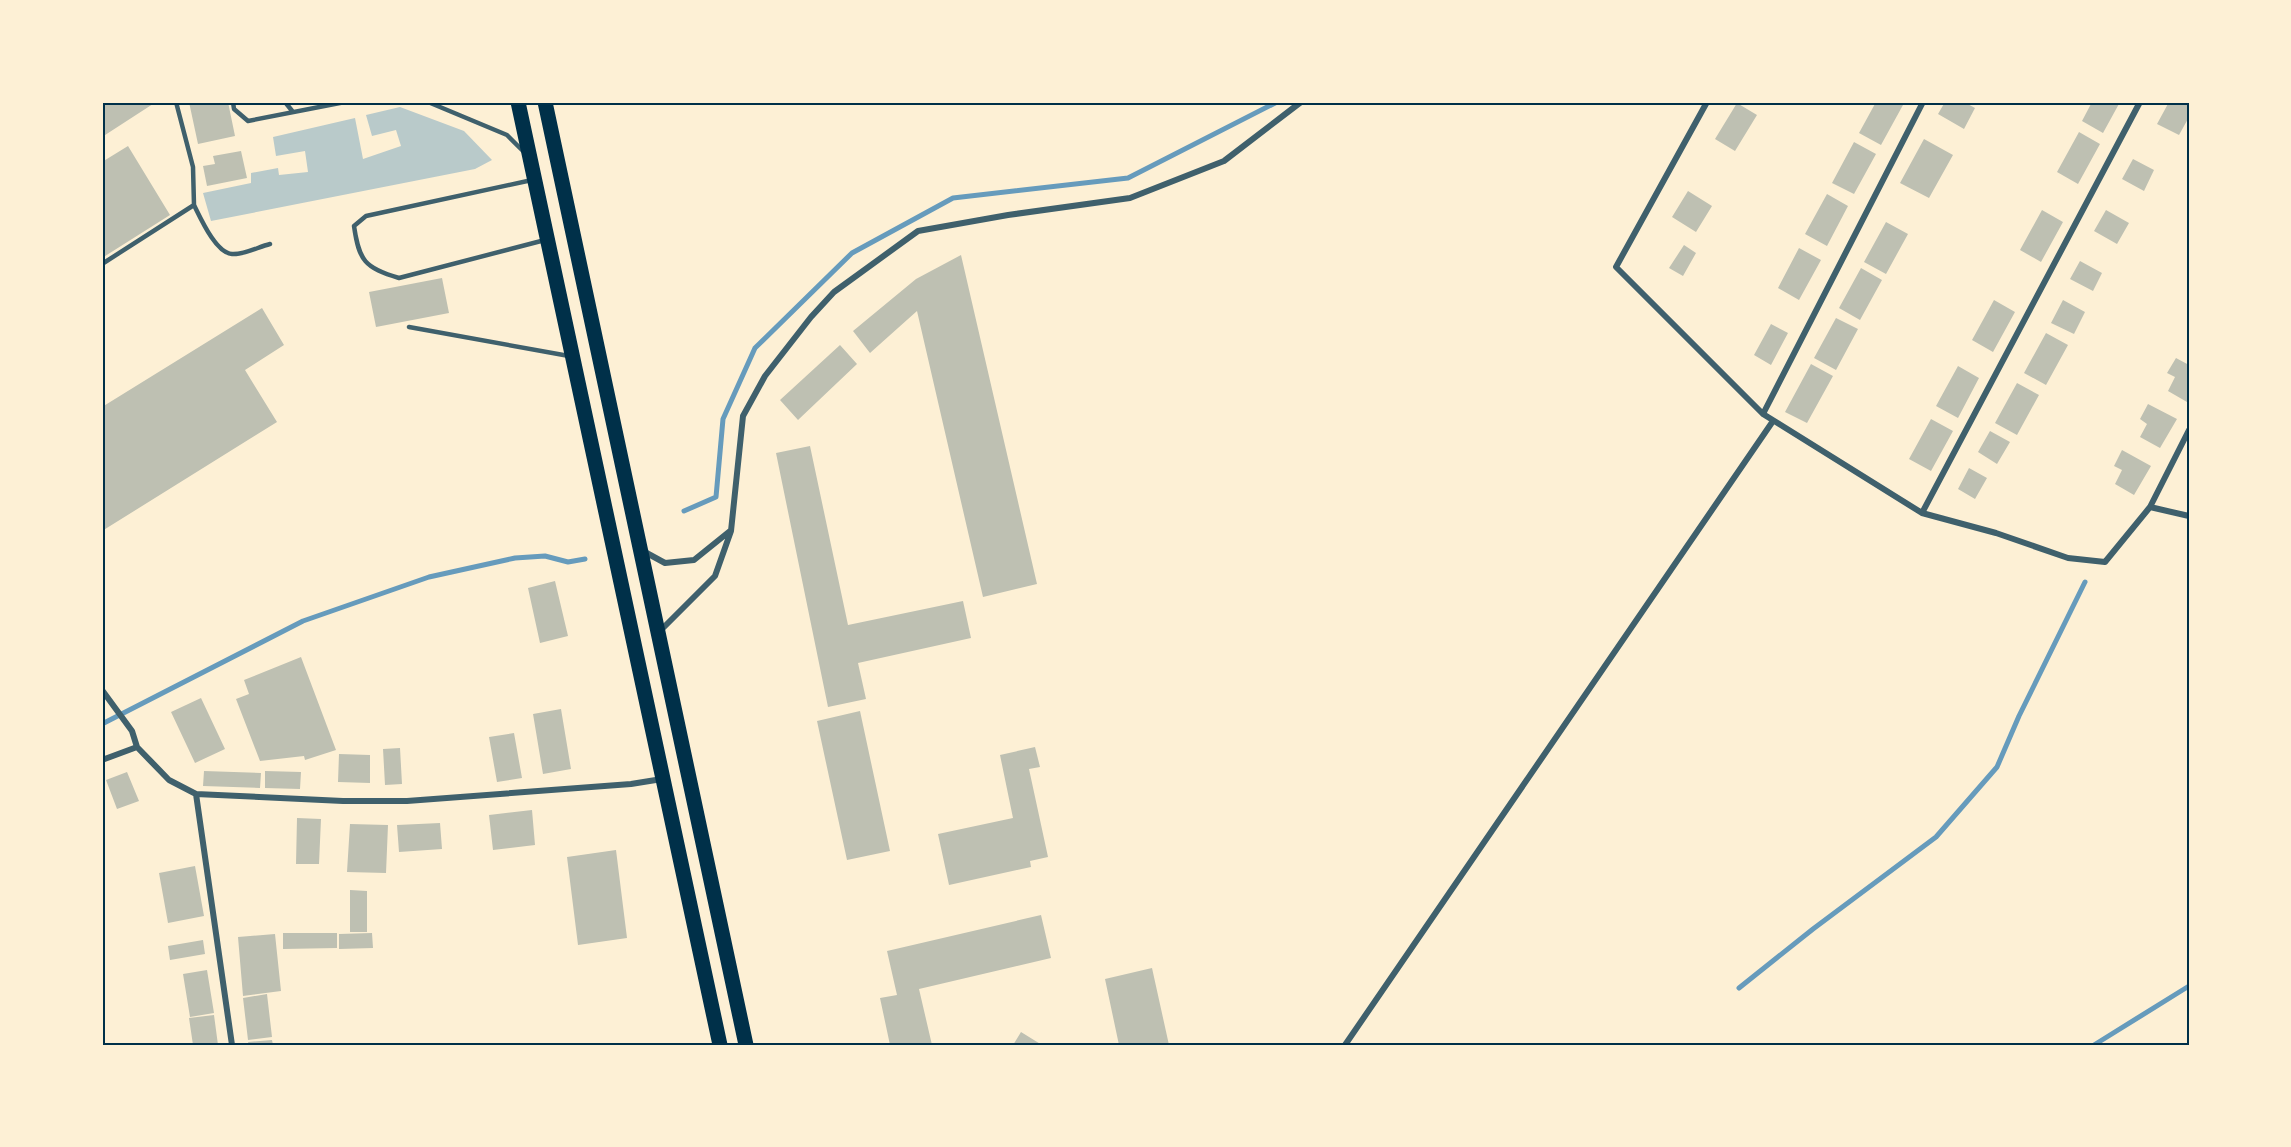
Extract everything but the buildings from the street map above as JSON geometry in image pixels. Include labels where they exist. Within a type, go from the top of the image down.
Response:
[{"type":"highway","points":[[518,102],[720,1045]]},
{"type":"highway","points":[[545,102],[746,1045]]},
{"type":"street","points":[[658,632],[716,576],[731,531],[743,416],[765,376],[834,291],[918,231],[1008,215],[1130,198],[1224,161],[1301,102]]},
{"type":"street","points":[[1707,102],[1616,267],[1762,414],[1922,513],[1996,533],[2068,558],[2105,561],[2150,507],[2189,430]]},
{"type":"street","points":[[1762,414],[1923,102]]},
{"type":"street","points":[[1922,513],[2140,102]]},
{"type":"street","points":[[1345,1045],[1773,421]]},
{"type":"street","points":[[2150,507],[2189,516]]},
{"type":"street","points":[[641,550],[665,562],[694,560],[731,531]]},
{"type":"street","points":[[102,690],[132,730],[137,747],[169,780],[196,794],[343,801],[406,801],[631,784],[663,778]]},
{"type":"street","points":[[102,760],[137,747]]},
{"type":"street","points":[[196,794],[232,1045]]},
{"type":"lane","points":[[176,102],[193,167],[194,205],[220,248],[229,254],[241,253],[270,244]]},
{"type":"lane","points":[[233,102],[234,109],[248,121],[345,102]]},
{"type":"lane","points":[[285,102],[293,112]]},
{"type":"lane","points":[[306,102],[312,109]]},
{"type":"lane","points":[[428,102],[507,135],[530,157]]},
{"type":"lane","points":[[534,179],[366,216],[354,226],[358,250],[369,265],[399,278],[547,240]]},
{"type":"lane","points":[[102,264],[194,205]]},
{"type":"lane","points":[[409,327],[572,356]]},
{"type":"shaded area","points":[[400,107],[464,131],[492,160],[475,169],[211,221],[203,193],[251,183],[251,173],[278,168],[279,175],[308,172],[305,151],[276,156],[273,137],[355,118],[363,159],[401,146],[396,130],[372,136],[366,115]]},
{"type":"waterway","points":[[684,511],[716,497],[723,419],[755,348],[852,253],[953,198],[1128,178],[1277,102]]},
{"type":"waterway","points":[[102,724],[303,621],[429,577],[515,558],[545,556],[568,562],[585,559]]},
{"type":"waterway","points":[[1739,988],[1813,929],[1936,837],[1997,767],[2019,716],[2085,582]]},
{"type":"waterway","points":[[2094,1045],[2189,986]]}]
